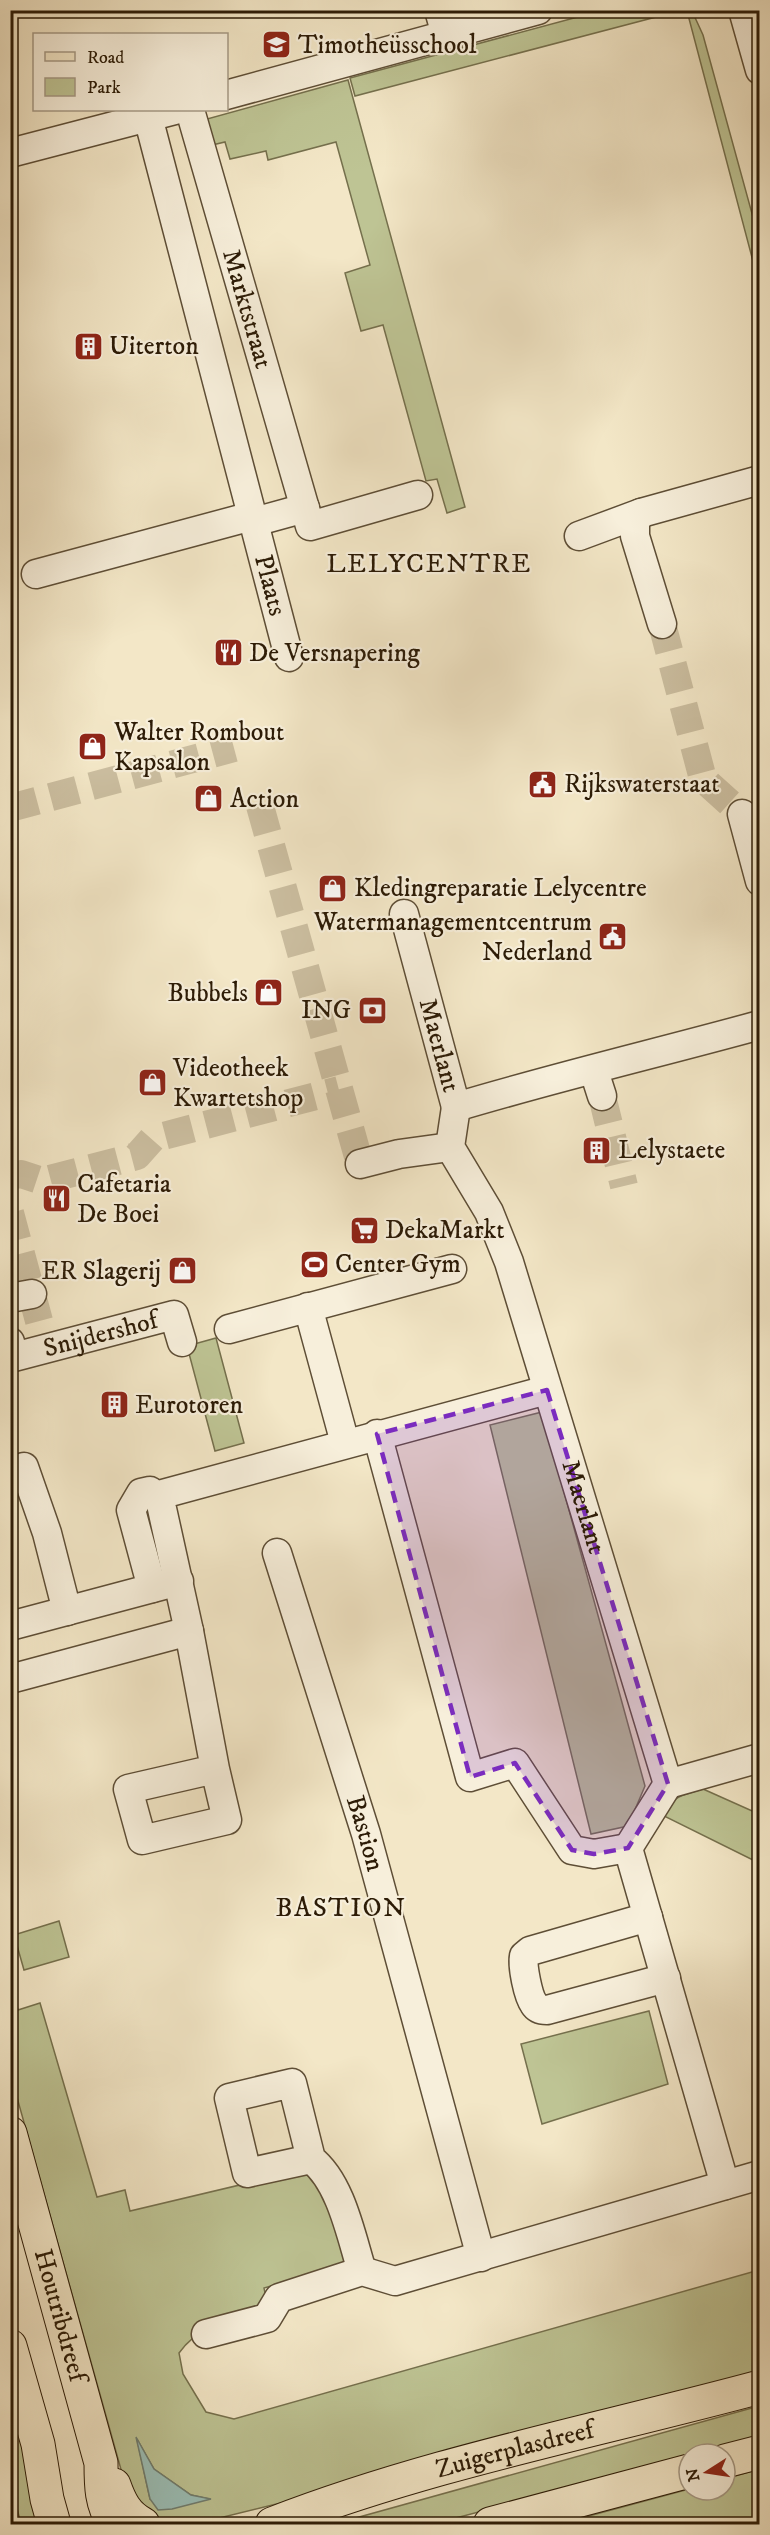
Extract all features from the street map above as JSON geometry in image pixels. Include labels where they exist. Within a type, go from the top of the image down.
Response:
[{"type":"main road","name":"Houtribdreef","points":[[10,2133],[101,2463],[115,2486],[119,2502],[131,2517],[132,2524]]},
{"type":"main road","points":[[10,2346],[38,2444],[47,2499],[54,2524]]},
{"type":"main road","name":"Zuigerplasdreef","points":[[272,2524],[317,2507],[439,2470],[759,2387]]},
{"type":"main road","points":[[38,2444],[62,2490],[74,2524]]},
{"type":"main road","points":[[737,2458],[759,2452]]},
{"type":"main road","points":[[490,2524],[677,2474]]},
{"type":"street","points":[[228,95],[443,23],[538,10]]},
{"type":"street","points":[[743,10],[759,70]]},
{"type":"street","points":[[10,153],[171,111]]},
{"type":"street","name":"Marktstraat","points":[[190,111],[305,508]]},
{"type":"street","name":"Marktstraat","points":[[147,117],[253,519]]},
{"type":"street","points":[[579,536],[641,513],[759,480]]},
{"type":"street","points":[[36,574],[305,508],[310,526],[418,495]]},
{"type":"street","points":[[641,513],[635,522],[635,536],[662,624]]},
{"type":"street","name":"Plaats","points":[[253,519],[289,657]]},
{"type":"street","points":[[742,814],[759,881]]},
{"type":"street","name":"Maerlant","points":[[404,914],[456,1107],[450,1146],[489,1212],[509,1262],[668,1784]]},
{"type":"street","name":"Maerlant","points":[[456,1107],[533,1084],[598,1083],[759,1025]]},
{"type":"street","points":[[360,1164],[399,1154],[450,1146]]},
{"type":"street","points":[[229,1329],[452,1269]]},
{"type":"street","points":[[308,1307],[345,1443]]},
{"type":"street","name":"Snijdershof","points":[[10,1342],[14,1357],[174,1315],[182,1342]]},
{"type":"street","points":[[215,1769],[189,1631],[165,1585],[155,1493],[547,1390]]},
{"type":"street","points":[[378,1434],[470,1777],[515,1763],[572,1850],[594,1854],[628,1848],[668,1784],[759,1758]]},
{"type":"street","points":[[24,1467],[47,1533],[67,1611]]},
{"type":"street","name":"Bastion","points":[[277,1553],[366,1834],[482,2257]]},
{"type":"street","points":[[10,1626],[165,1585]]},
{"type":"street","points":[[10,1679],[189,1631]]},
{"type":"street","points":[[628,1848],[726,2185]]},
{"type":"street","points":[[648,1917],[530,1951],[524,1956],[522,1964],[533,2004],[539,2009],[547,2010],[666,1978]]},
{"type":"street","points":[[311,2159],[320,2165],[340,2200],[362,2271]]},
{"type":"street","points":[[206,2334],[267,2318],[279,2298],[362,2271],[395,2282],[759,2175]]},
{"type":"highlighted area","points":[[547,1390],[668,1784],[628,1848],[594,1854],[572,1850],[515,1763],[470,1777],[377,1434]]},
{"type":"green space","points":[[600,11],[679,11],[355,96],[350,78]]},
{"type":"green space","points":[[687,11],[692,11],[703,35],[759,239],[759,284]]},
{"type":"green space","points":[[348,80],[465,507],[447,513],[437,479],[426,481],[383,325],[361,331],[345,273],[370,265],[336,142],[268,160],[266,151],[230,159],[225,142],[208,146],[207,119]]},
{"type":"green space","points":[[216,1338],[244,1443],[215,1451],[187,1346]]},
{"type":"green space","points":[[542,1412],[645,1786],[628,1826],[591,1834],[490,1425]]},
{"type":"green space","points":[[703,1789],[759,1814],[759,1863],[664,1816],[675,1800]]},
{"type":"green space","points":[[59,1921],[69,1957],[24,1970],[14,1935]]},
{"type":"green space","points":[[13,1992],[18,2010],[40,2003],[97,2197],[125,2190],[130,2211],[303,2170],[320,2178],[345,2260],[340,2266],[264,2288],[269,2311],[208,2328],[188,2343],[179,2353],[183,2374],[206,2412],[234,2419],[759,2270],[759,2371],[305,2497],[195,2524],[156,2524],[127,2491],[11,2076],[10,1993]],"holes":[[[137,2439],[154,2469],[191,2495],[209,2499],[150,2499]]]},
{"type":"green space","points":[[649,2011],[668,2084],[542,2124],[521,2044]]},
{"type":"green space","points":[[10,2403],[43,2524],[21,2524],[11,2485]]},
{"type":"green space","points":[[759,2406],[759,2436],[736,2442],[677,2442],[677,2460],[669,2462],[433,2524],[334,2524]]},
{"type":"green space","points":[[759,2469],[759,2524],[559,2524],[677,2492],[677,2502],[737,2502],[737,2475]]},
{"type":"water","points":[[136,2437],[154,2469],[191,2495],[211,2499],[172,2509],[158,2510],[150,2499]]},
{"type":"tunnel","points":[[662,624],[703,779],[742,814]]},
{"type":"tunnel","points":[[10,808],[234,748]]},
{"type":"tunnel","points":[[260,806],[360,1164]]},
{"type":"tunnel","points":[[10,1176],[21,1174],[42,1181],[137,1156],[152,1139],[339,1090]]},
{"type":"tunnel","points":[[602,1096],[624,1186]]},
{"type":"tunnel","points":[[10,1213],[46,1347]]},
{"type":"place","name":"Timotheüsschool","points":[[277,45]]},
{"type":"place","name":"Uiterton","points":[[88,346]]},
{"type":"place","name":"De Versnapering","points":[[228,653]]},
{"type":"place","name":"Walter Rombout Kapsalon","points":[[93,747]]},
{"type":"place","name":"Rijkswaterstaat","points":[[543,784]]},
{"type":"place","name":"Action","points":[[209,799]]},
{"type":"place","name":"Kledingreparatie Lelycentre","points":[[333,888]]},
{"type":"place","name":"Watermanagementcentrum Nederland","points":[[613,937]]},
{"type":"place","name":"Bubbels","points":[[269,993]]},
{"type":"place","name":"ING","points":[[372,1010]]},
{"type":"place","name":"Videotheek Kwartetshop","points":[[152,1083]]},
{"type":"place","name":"Lelystaete","points":[[597,1150]]},
{"type":"place","name":"Cafetaria De Boei","points":[[56,1199]]},
{"type":"place","name":"DekaMarkt","points":[[364,1230]]},
{"type":"place","name":"Center Gym","points":[[314,1264]]},
{"type":"place","name":"ER Slagerij","points":[[182,1271]]},
{"type":"place","name":"Eurotoren","points":[[114,1405]]},
{"type":"district","name":"LELYCENTRE","points":[[429,564]]},
{"type":"district","name":"BASTION","points":[[341,1908]]}]
